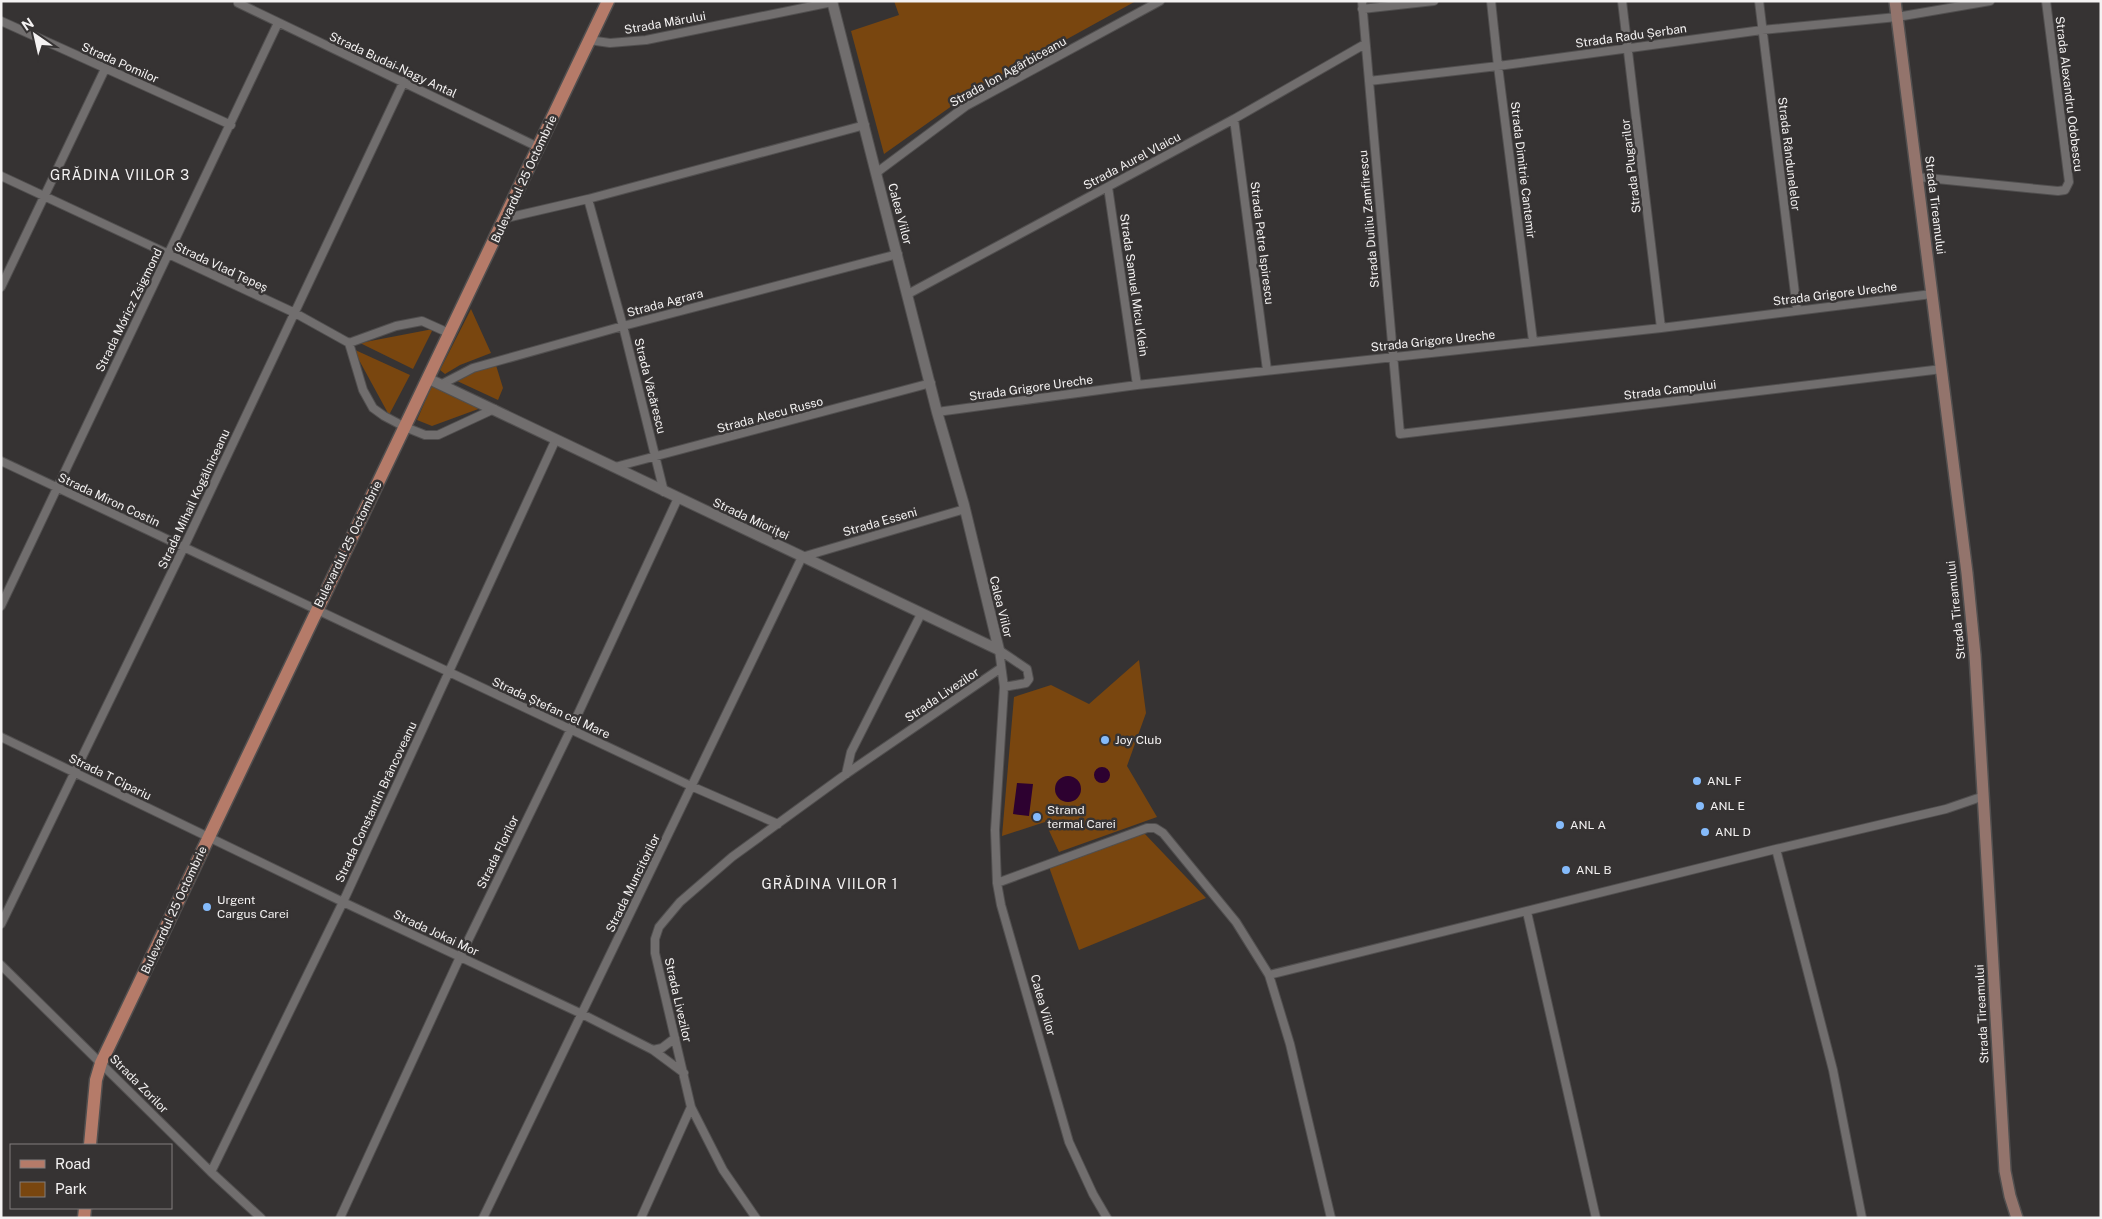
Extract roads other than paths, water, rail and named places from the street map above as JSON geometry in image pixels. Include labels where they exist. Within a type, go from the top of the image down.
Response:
[{"type":"main road","name":"Bulevardul 25 Octombrie","points":[[90,1144],[94,1090],[101,1062],[317,608],[451,334],[608,1]]},
{"type":"main road","name":"Strada Tireamului","points":[[1895,1],[1942,369],[1973,637],[2005,1171],[2017,1218]]},
{"type":"street","name":"Strada Ion Agârbiceanu","points":[[876,173],[966,106],[1160,1]]},
{"type":"street","points":[[1362,5],[1434,1]]},
{"type":"street","name":"Strada Dimitrie Cantemir","points":[[1491,1],[1533,341]]},
{"type":"street","name":"Strada Plugarilor","points":[[1622,1],[1661,328]]},
{"type":"street","name":"Strada Rândunelelor","points":[[1759,1],[1797,310]]},
{"type":"street","name":"Strada Radu Șerban","points":[[1368,81],[1498,66],[1762,30],[1897,17],[1990,1]]},
{"type":"street","name":"Strada Alexandru Odobescu","points":[[1917,177],[2058,191],[2065,190],[2068,182],[2046,1]]},
{"type":"street","name":"Strada Mărului","points":[[589,40],[610,43],[646,40],[832,2]]},
{"type":"street","name":"Calea Viilor","points":[[832,2],[937,412],[965,509],[999,650],[1004,687],[995,830],[1001,905],[1069,1142],[1093,1194],[1107,1218]]},
{"type":"street","name":"Strada Budai-Nagy Antal","points":[[238,3],[404,81],[538,148]]},
{"type":"street","name":"Strada Duiliu Zamfirescu","points":[[1362,5],[1400,434]]},
{"type":"street","name":"Strada Pomilor","points":[[1,20],[231,126]]},
{"type":"street","name":"Strada Móricz Zsigmond","points":[[1,606],[231,126],[278,23]]},
{"type":"street","name":"Strada Aurel Vlaicu","points":[[908,294],[1234,119],[1365,44]]},
{"type":"street","points":[[1,287],[104,69]]},
{"type":"street","name":"Strada Mihail Kogălniceanu","points":[[1,924],[184,547],[404,81]]},
{"type":"street","name":"Strada Petre Ispirescu","points":[[1234,119],[1267,370]]},
{"type":"street","points":[[506,218],[588,199],[865,125]]},
{"type":"street","name":"Strada Vlad Țepeș","points":[[1,176],[295,313],[349,343]]},
{"type":"street","name":"Strada Samuel Micu Klein","points":[[1108,187],[1137,385]]},
{"type":"street","name":"Strada Văcărescu","points":[[588,199],[657,457],[664,492]]},
{"type":"street","name":"Strada Agrara","points":[[442,384],[473,368],[623,326],[898,254]]},
{"type":"street","name":"Strada Grigore Ureche","points":[[937,412],[1137,385],[1661,328],[1932,294]]},
{"type":"street","points":[[451,334],[422,321],[396,326],[349,343],[363,390],[373,408],[405,427],[425,435],[438,434],[494,409]]},
{"type":"street","name":"Strada Campului","points":[[1400,434],[1942,369]]},
{"type":"street","name":"Strada Mioriței","points":[[429,379],[999,650]]},
{"type":"street","name":"Strada Alecu Russo","points":[[615,467],[931,383]]},
{"type":"street","name":"Strada Constantin Brâncoveanu","points":[[211,1172],[343,902],[556,440]]},
{"type":"street","name":"Strada Miron Costin","points":[[1,461],[317,608]]},
{"type":"street","name":"Strada Florilor","points":[[340,1218],[460,957],[570,730],[678,498]]},
{"type":"street","name":"Strada Esseni","points":[[802,557],[965,509]]},
{"type":"street","name":"Strada Muncitorilor","points":[[484,1218],[802,557]]},
{"type":"street","name":"Strada Ștefan cel Mare","points":[[317,608],[570,730],[778,824]]},
{"type":"street","points":[[846,774],[851,752],[921,614]]},
{"type":"street","points":[[999,650],[1027,670],[1029,674],[1029,679],[1026,683],[1004,687]]},
{"type":"street","name":"Strada Livezilor","points":[[756,1218],[723,1170],[691,1107],[655,953],[655,939],[659,927],[687,896],[732,858],[846,774],[1001,668]]},
{"type":"street","name":"Strada T Cipariu","points":[[1,737],[209,837]]},
{"type":"street","points":[[1269,975],[1776,849],[1946,809],[1984,796]]},
{"type":"street","points":[[998,883],[1147,828],[1155,828],[1163,833],[1236,922],[1269,975],[1290,1044],[1331,1218]]},
{"type":"street","name":"Strada Jokai Mor","points":[[209,837],[582,1014],[652,1050],[684,1073]]},
{"type":"street","points":[[1776,849],[1833,1070],[1862,1218]]},
{"type":"street","points":[[1526,912],[1596,1218]]},
{"type":"street","name":"Strada Zorilor","points":[[1,965],[211,1172],[261,1218]]},
{"type":"street","points":[[652,1050],[662,1048],[675,1038]]},
{"type":"street","points":[[641,1218],[654,1193],[691,1107]]},
{"type":"place","name":"Joy Club","points":[[1105,740]]},
{"type":"place","name":"ANL F","points":[[1697,781]]},
{"type":"place","name":"ANL E","points":[[1700,806]]},
{"type":"place","name":"Strand termal Carei","points":[[1037,817]]},
{"type":"place","name":"ANL A","points":[[1560,825]]},
{"type":"place","name":"ANL D","points":[[1705,832]]},
{"type":"place","name":"ANL B","points":[[1566,870]]},
{"type":"place","name":"Urgent Cargus Carei","points":[[207,907]]},
{"type":"district","name":"GRĂDINA VIILOR 3","points":[[120,175]]},
{"type":"district","name":"GRĂDINA VIILOR 1","points":[[830,884]]}]
